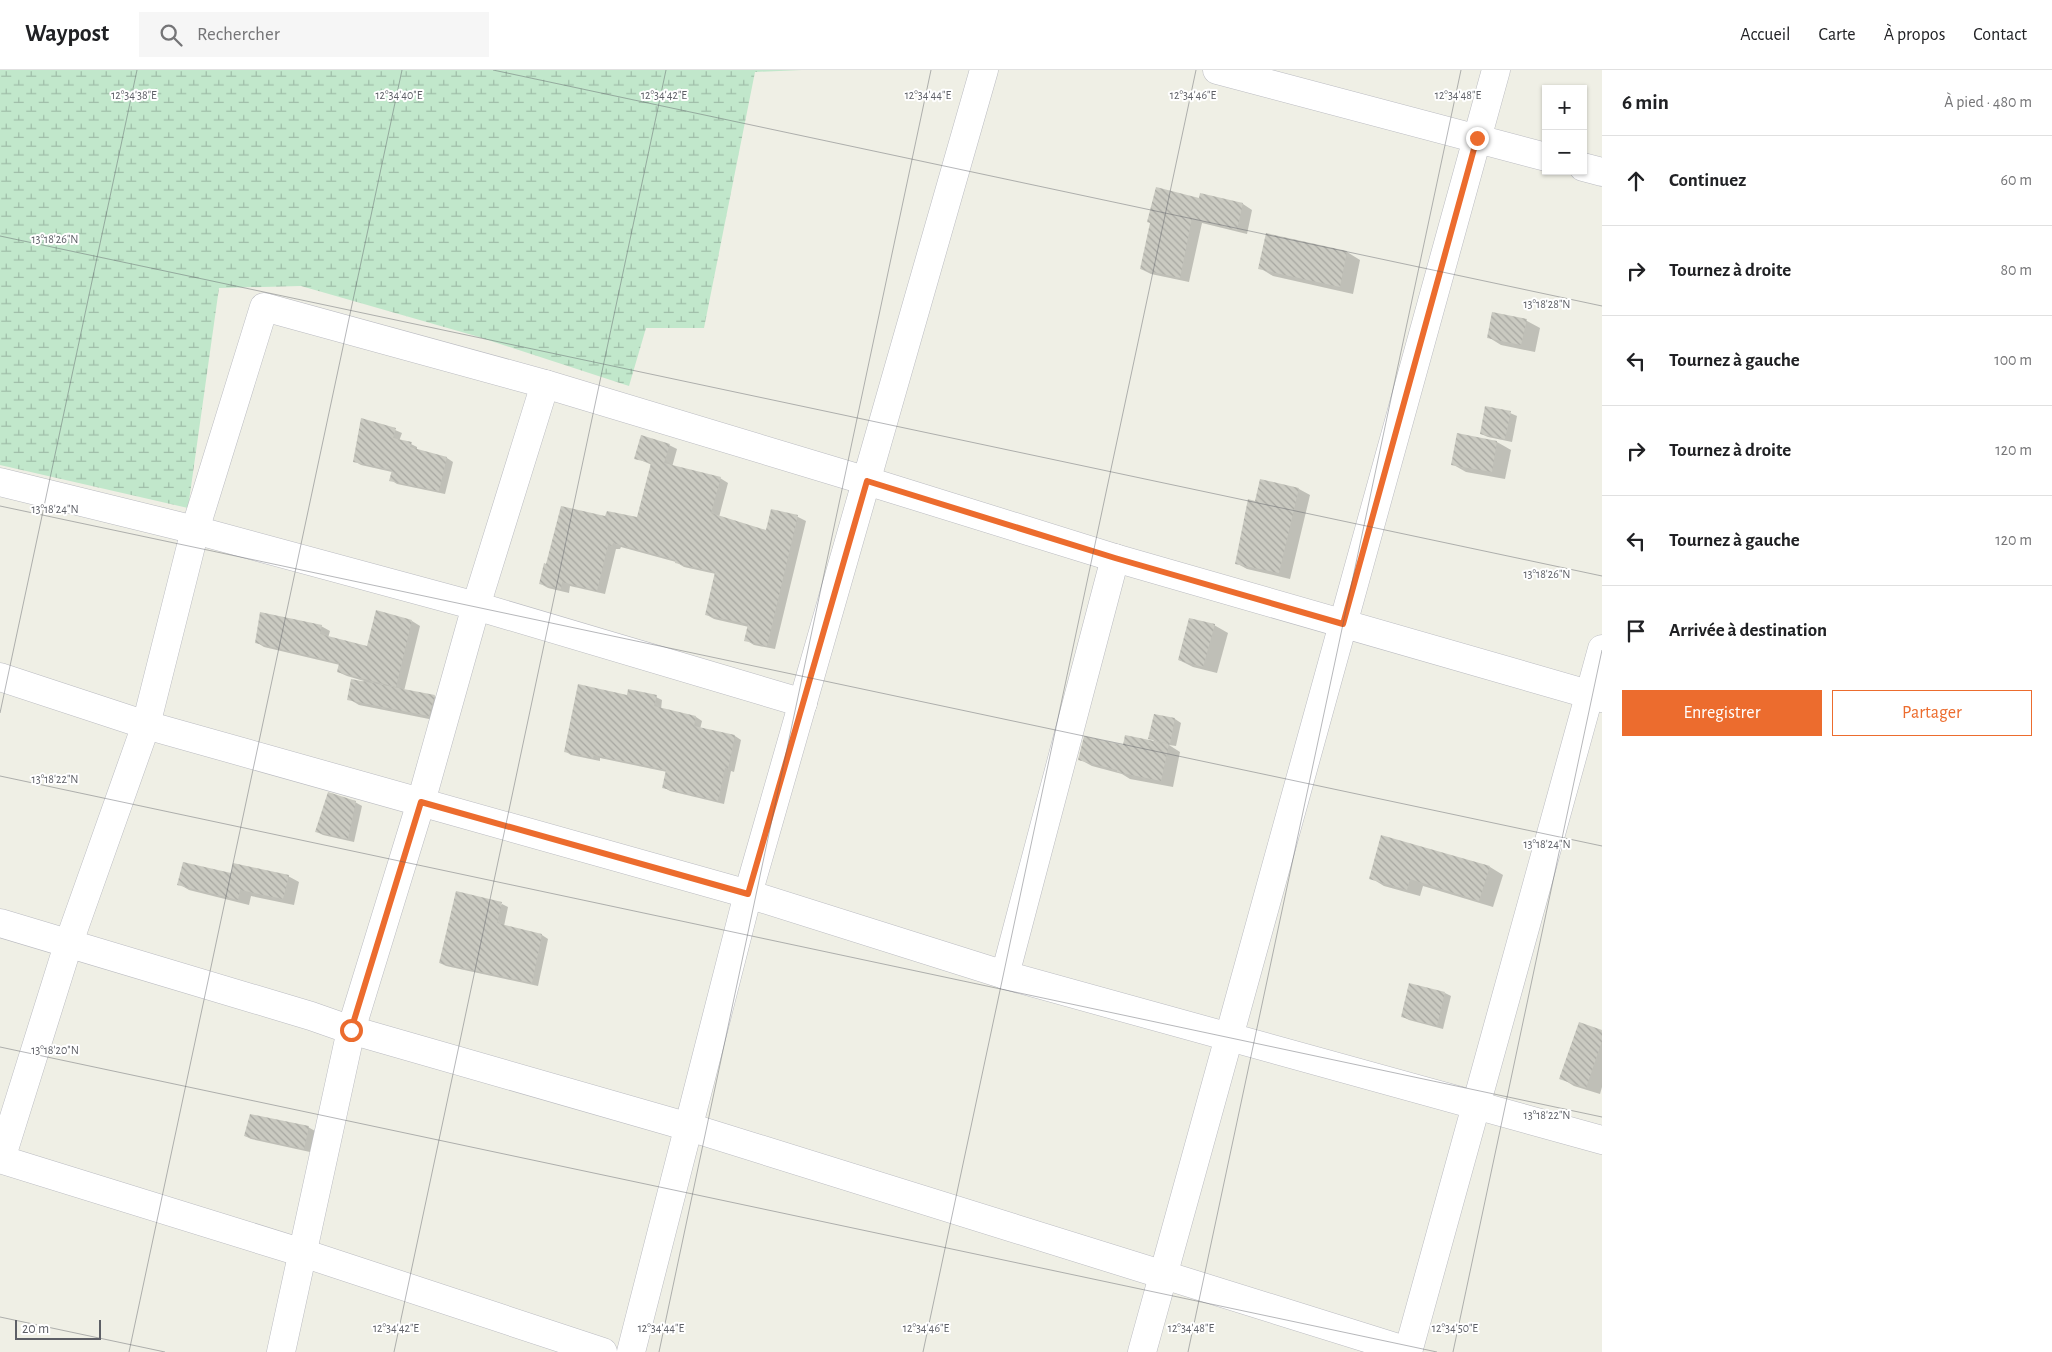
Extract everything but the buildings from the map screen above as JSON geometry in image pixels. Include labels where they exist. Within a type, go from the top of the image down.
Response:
[{"type":"street","points":[[631,1352],[748,894],[984,70]]},
{"type":"street","points":[[1217,70],[1542,156]]},
{"type":"street","points":[[1142,1352],[1496,70]]},
{"type":"street","points":[[1587,168],[1602,172]]},
{"type":"street","points":[[603,1352],[303,1253],[1,1159],[68,945],[146,725],[195,530],[264,307],[544,384],[1115,558],[1596,696]]},
{"type":"street","points":[[281,1352],[351,1030],[421,802],[476,606],[544,384]]},
{"type":"street","points":[[0,482],[195,530],[476,606],[803,703]]},
{"type":"street","points":[[1005,975],[1115,558]]},
{"type":"street","points":[[0,923],[68,945],[311,1016],[351,1030],[689,1127],[1408,1352],[1476,1105],[1596,696],[1602,649]]},
{"type":"street","points":[[0,677],[146,725],[748,894],[1005,975],[1602,1140]]},
{"type":"green space","points":[[0,70],[802,70],[755,72],[704,328],[646,328],[629,386],[479,337],[301,286],[219,288],[188,508],[0,465]]},
{"type":"route","points":[[351,1030],[421,802],[748,894],[867,481],[1115,558],[1343,624],[1477,138]]}]
